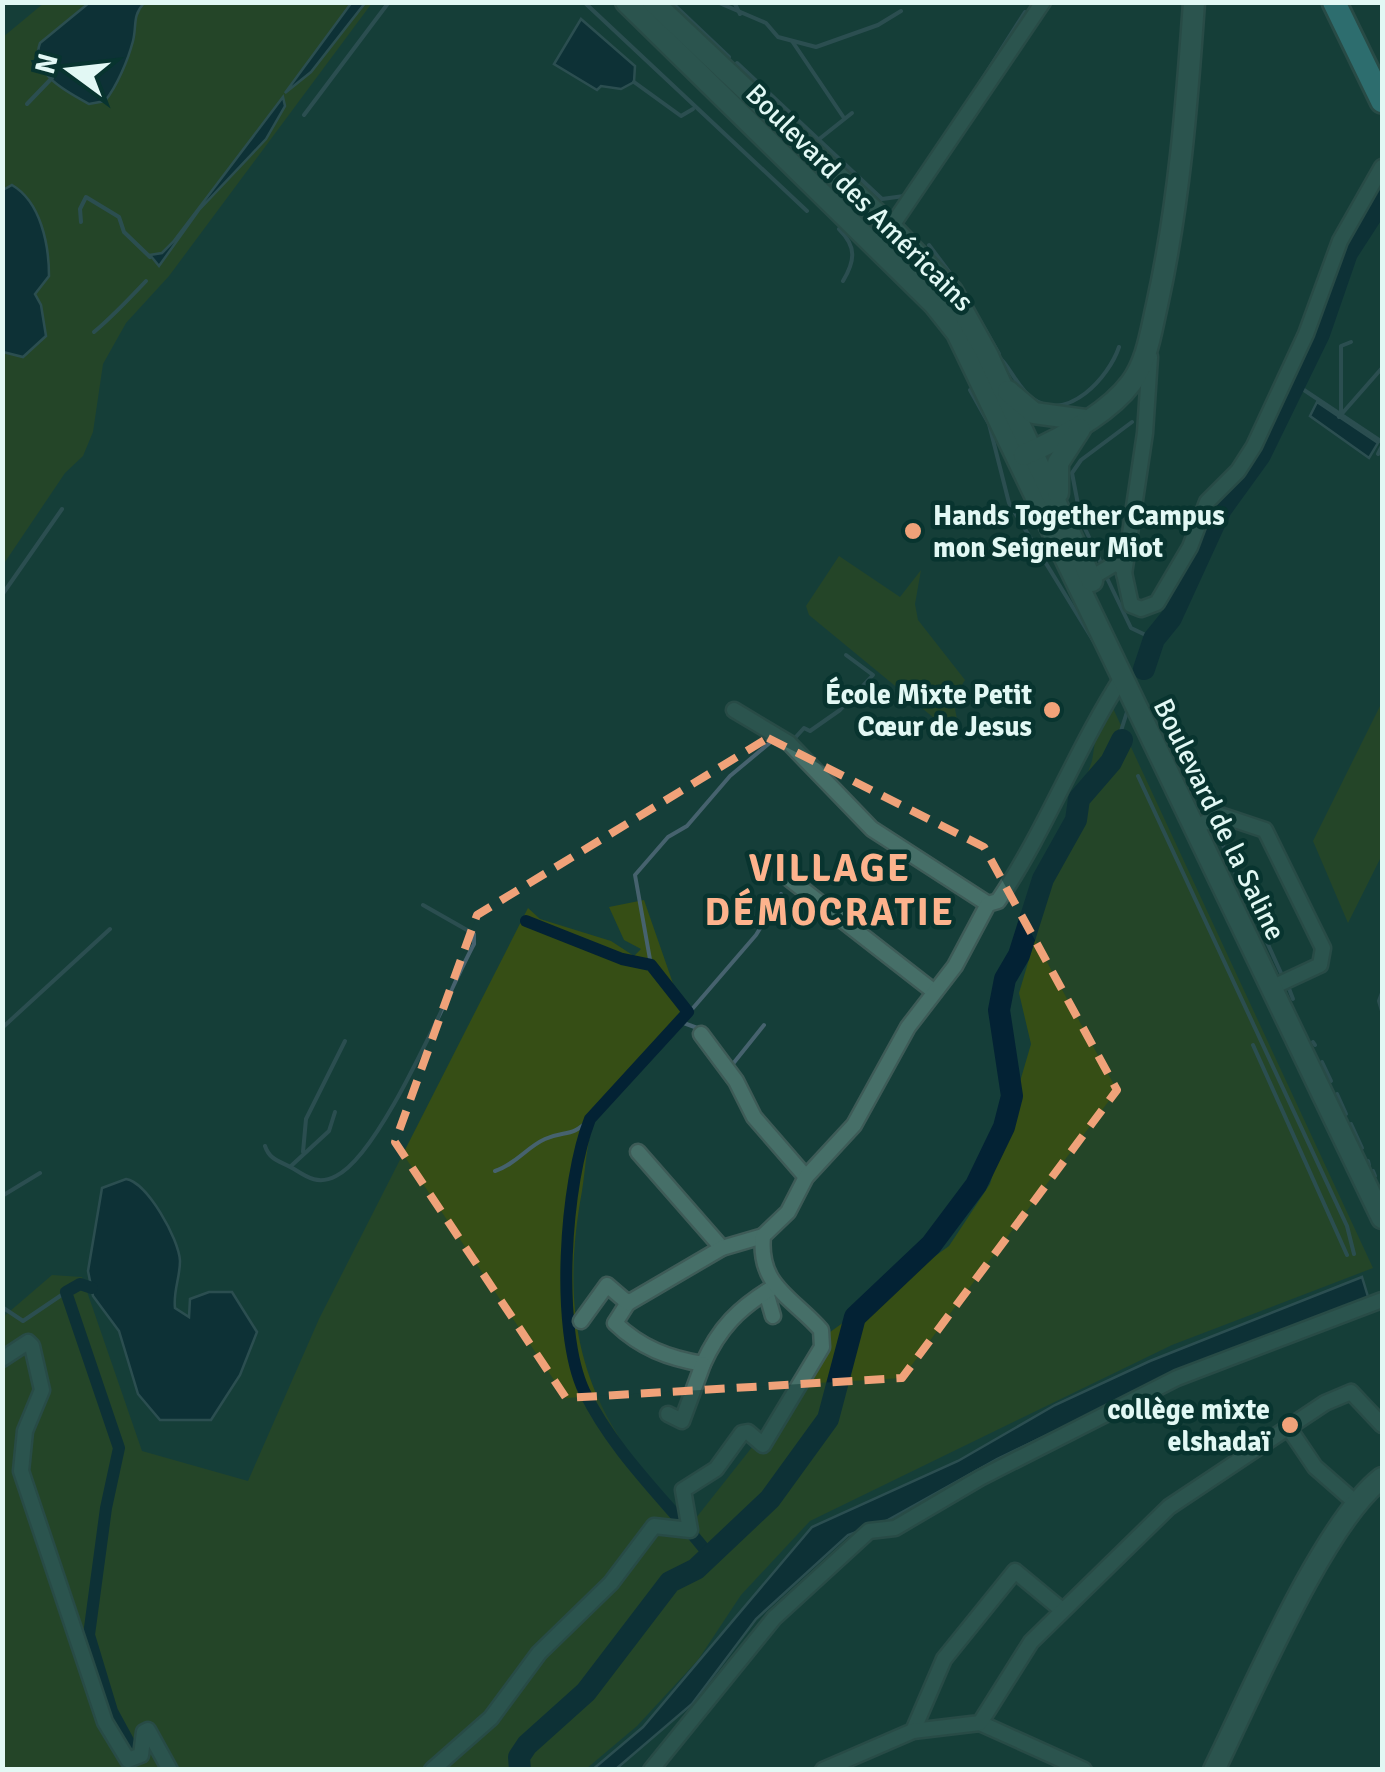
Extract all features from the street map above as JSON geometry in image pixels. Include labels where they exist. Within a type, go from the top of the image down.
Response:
[{"type":"main road","name":"Boulevard des Américains","points":[[626,2],[934,304],[957,333],[1025,454]]},
{"type":"main road","name":"Boulevard des Américains","points":[[653,2],[891,227],[952,291],[1000,382],[1025,454]]},
{"type":"main road","points":[[1025,454],[1109,407],[1132,382],[1151,333],[1186,130],[1194,2]]},
{"type":"main road","points":[[1334,2],[1382,100]]},
{"type":"main road","points":[[1000,382],[1034,412],[1087,420]]},
{"type":"main road","points":[[1065,518],[1056,478],[1058,463],[1087,420]]},
{"type":"main road","name":"Boulevard de la Saline","points":[[1025,454],[1065,518],[1126,677]]},
{"type":"main road","name":"Boulevard de la Saline","points":[[1025,454],[1126,677],[1202,824],[1275,986],[1382,1204]]},
{"type":"main road","name":"Boulevard de la Saline","points":[[1153,727],[1382,1218]]},
{"type":"main road","points":[[1214,1770],[1324,1554],[1356,1503],[1382,1478]]},
{"type":"street","points":[[871,242],[891,227],[1043,2]]},
{"type":"street","points":[[1090,578],[1116,562],[1123,568],[1131,605],[1141,608],[1157,603],[1190,547],[1207,502],[1238,471],[1254,446],[1306,334],[1340,241],[1382,167]]},
{"type":"street","points":[[1124,580],[1145,433],[1151,333]]},
{"type":"street","points":[[703,1364],[672,1358],[628,1336],[615,1323],[629,1302],[722,1248],[762,1236],[788,1212],[806,1177],[854,1125],[932,990],[955,966],[988,904],[998,901],[1023,864],[1090,726],[1126,677]]},
{"type":"street","points":[[734,710],[789,744],[872,829],[988,904]]},
{"type":"street","points":[[1202,824],[1220,815],[1265,830],[1322,948],[1320,964],[1275,986]]},
{"type":"street","points":[[787,878],[932,990]]},
{"type":"street","points":[[701,1034],[734,1078],[754,1117],[806,1177]]},
{"type":"street","points":[[638,1152],[722,1248]]},
{"type":"street","points":[[762,1236],[773,1316]]},
{"type":"street","points":[[581,1320],[607,1285],[629,1302]]},
{"type":"street","points":[[668,1414],[682,1421],[703,1364],[730,1318],[769,1290]]},
{"type":"street","points":[[432,1770],[491,1718],[538,1653],[611,1583],[654,1526],[690,1530],[682,1490],[716,1469],[742,1433],[748,1432],[762,1446],[822,1347],[822,1330],[769,1290]]},
{"type":"street","points":[[651,1770],[774,1618],[869,1531],[894,1528],[980,1478],[1178,1378],[1382,1300]]},
{"type":"street","points":[[2,1359],[15,1347],[28,1342],[32,1346],[42,1390],[25,1431],[21,1471],[105,1722],[128,1760],[141,1755],[144,1732],[148,1730],[170,1770]]},
{"type":"street","points":[[980,1722],[1018,1657],[1168,1507],[1346,1390],[1382,1424]]},
{"type":"street","points":[[1288,1427],[1315,1467],[1356,1503]]},
{"type":"street","points":[[913,1731],[944,1659],[1015,1571],[1062,1610]]},
{"type":"street","points":[[823,1770],[913,1731],[980,1722],[1084,1770]]},
{"type":"highlighted area","points":[[768,738],[984,847],[1117,1090],[902,1378],[566,1398],[395,1142],[477,915]]},
{"type":"green space","points":[[44,3],[372,3],[169,276],[126,323],[103,364],[93,432],[83,456],[65,473],[3,565],[3,37]]},
{"type":"green space","points":[[839,556],[900,597],[921,570],[915,604],[918,620],[965,680],[953,699],[957,719],[951,732],[809,615],[806,606]]},
{"type":"green space","points":[[1382,702],[1382,855],[1348,923],[1313,841]]},
{"type":"green space","points":[[1111,704],[1373,1268],[1172,1345],[810,1521],[741,1595],[698,1660],[637,1726],[586,1769],[3,1770],[2,1318],[52,1275],[82,1277],[142,1451],[248,1481],[319,1319],[528,908],[540,919],[611,941],[634,956],[641,949],[624,940],[609,907],[644,900],[685,1018],[608,1103],[594,1124],[575,1242],[574,1288],[578,1332],[588,1373],[605,1412],[656,1486],[692,1523],[764,1432],[826,1335],[949,1246],[990,1184],[1031,1044],[1019,993],[1092,761],[1097,729]]},
{"type":"water","points":[[90,2],[144,3],[114,88],[105,101],[89,104],[52,80],[38,54],[40,43]]},
{"type":"water","points":[[352,2],[365,3],[311,72],[285,93]]},
{"type":"water","points":[[581,19],[635,66],[634,82],[621,89],[601,86],[597,90],[554,64]]},
{"type":"water","points":[[283,97],[285,106],[266,139],[199,210],[159,266],[150,255],[162,253],[173,242]]},
{"type":"water","points":[[12,185],[36,213],[49,264],[49,276],[35,294],[41,305],[46,336],[23,357],[3,352],[3,190]]},
{"type":"water","points":[[1317,402],[1378,443],[1369,458],[1310,416]]},
{"type":"water","points":[[126,1179],[152,1200],[174,1239],[180,1261],[175,1308],[189,1317],[190,1299],[209,1292],[232,1292],[257,1332],[240,1375],[211,1420],[160,1420],[138,1394],[119,1331],[93,1296],[88,1271],[102,1188]]},
{"type":"water","points":[[1362,1277],[1369,1300],[1152,1385],[997,1459],[886,1521],[848,1535],[756,1619],[692,1704],[616,1769],[592,1770],[643,1727],[812,1527],[958,1461],[1055,1405],[1150,1361]]},
{"type":"waterway","points":[[304,115],[389,2]]},
{"type":"waterway","points":[[584,2],[807,211]]},
{"type":"waterway","points":[[671,2],[729,57]]},
{"type":"waterway","points":[[717,2],[766,23],[778,37],[816,47],[878,25],[901,11]]},
{"type":"waterway","points":[[734,2],[740,14]]},
{"type":"waterway","points":[[976,89],[1025,12]]},
{"type":"waterway","points":[[792,41],[844,118]]},
{"type":"waterway","points":[[737,63],[882,199],[904,196]]},
{"type":"waterway","points":[[27,104],[52,78]]},
{"type":"waterway","points":[[634,82],[681,116],[693,109]]},
{"type":"waterway","points":[[818,140],[852,113]]},
{"type":"waterway","points":[[81,222],[80,209],[86,197],[119,217],[124,232],[150,257]]},
{"type":"waterway","points":[[1144,669],[1154,639],[1171,618],[1221,509],[1260,455],[1319,334],[1347,253],[1382,199]]},
{"type":"waterway","points":[[839,229],[852,254],[843,281]]},
{"type":"waterway","points":[[929,245],[959,285]]},
{"type":"waterway","points":[[94,332],[146,281]]},
{"type":"waterway","points":[[979,319],[999,354]]},
{"type":"waterway","points":[[1341,415],[1341,346],[1351,342]]},
{"type":"waterway","points":[[998,356],[1033,399],[1046,405],[1060,405],[1073,401],[1097,383],[1119,347]]},
{"type":"waterway","points":[[1339,417],[1382,368]]},
{"type":"waterway","points":[[1292,388],[1301,388],[1382,442]]},
{"type":"waterway","points":[[970,390],[989,424],[1009,503],[1096,645]]},
{"type":"waterway","points":[[1102,565],[1081,520],[1072,473],[1081,460],[1132,422]]},
{"type":"waterway","points":[[1378,454],[1382,446]]},
{"type":"waterway","points":[[2,595],[62,509]]},
{"type":"waterway","points":[[1106,576],[1131,628],[1154,639]]},
{"type":"waterway","points":[[794,739],[804,728],[810,731],[840,710],[873,675],[846,655]]},
{"type":"waterway","points":[[1111,762],[1127,712],[1125,704]]},
{"type":"waterway","points":[[1165,712],[1170,724]]},
{"type":"waterway","points":[[1172,729],[1176,737]]},
{"type":"waterway","points":[[520,1770],[519,1757],[527,1745],[586,1692],[670,1582],[696,1569],[770,1499],[828,1419],[855,1317],[931,1245],[976,1185],[1004,1127],[1012,1096],[999,1010],[1005,979],[1019,955],[1043,879],[1076,820],[1079,799],[1111,762],[1122,740]]},
{"type":"waterway","points":[[651,965],[635,875],[668,837],[687,826],[730,776],[772,741]]},
{"type":"waterway","points":[[1178,741],[1183,754]]},
{"type":"waterway","points":[[1185,758],[1210,814]]},
{"type":"waterway","points":[[1138,776],[1347,1226],[1354,1254]]},
{"type":"waterway","points":[[1216,830],[1281,973]]},
{"type":"waterway","points":[[700,1029],[681,1022],[756,935],[781,894]]},
{"type":"waterway","points":[[265,1146],[276,1160],[309,1178],[324,1180],[354,1162],[373,1138],[412,1070],[474,944],[474,934],[423,905]]},
{"type":"waterway","points":[[526,921],[622,959],[651,965],[688,1012],[590,1119],[581,1146],[569,1216],[567,1294],[569,1331],[584,1391],[626,1457],[710,1556]]},
{"type":"waterway","points":[[2,1028],[110,929]]},
{"type":"waterway","points":[[1288,986],[1293,999]]},
{"type":"waterway","points":[[1382,993],[1382,1011]]},
{"type":"waterway","points":[[732,1065],[764,1025]]},
{"type":"waterway","points":[[303,1152],[306,1119],[345,1041]]},
{"type":"waterway","points":[[1253,1045],[1347,1255]]},
{"type":"waterway","points":[[1322,1062],[1331,1081]]},
{"type":"waterway","points":[[1337,1094],[1346,1114]]},
{"type":"waterway","points":[[291,1166],[329,1131],[335,1112]]},
{"type":"waterway","points":[[495,1171],[539,1142],[573,1131],[590,1119]]},
{"type":"waterway","points":[[1351,1124],[1362,1148]]},
{"type":"waterway","points":[[1368,1161],[1369,1165]]},
{"type":"waterway","points":[[1373,1171],[1375,1176]]},
{"type":"waterway","points":[[2,1196],[40,1173]]},
{"type":"waterway","points":[[92,1288],[80,1284],[66,1292],[119,1448],[106,1508],[89,1635],[112,1711],[137,1757]]},
{"type":"waterway","points":[[2,1307],[23,1321],[66,1292]]},
{"type":"waterway","points":[[509,1770],[519,1757]]},
{"type":"place","name":"Hands Together Campus mon Seigneur Miot","points":[[913,531]]},
{"type":"place","name":"École Mixte Petit Cœur de Jesus","points":[[1052,710]]},
{"type":"place","name":"collège mixte elshadaï","points":[[1290,1425]]},
{"type":"district","name":"VILLAGE DÉMOCRATIE","points":[[830,890]]}]
